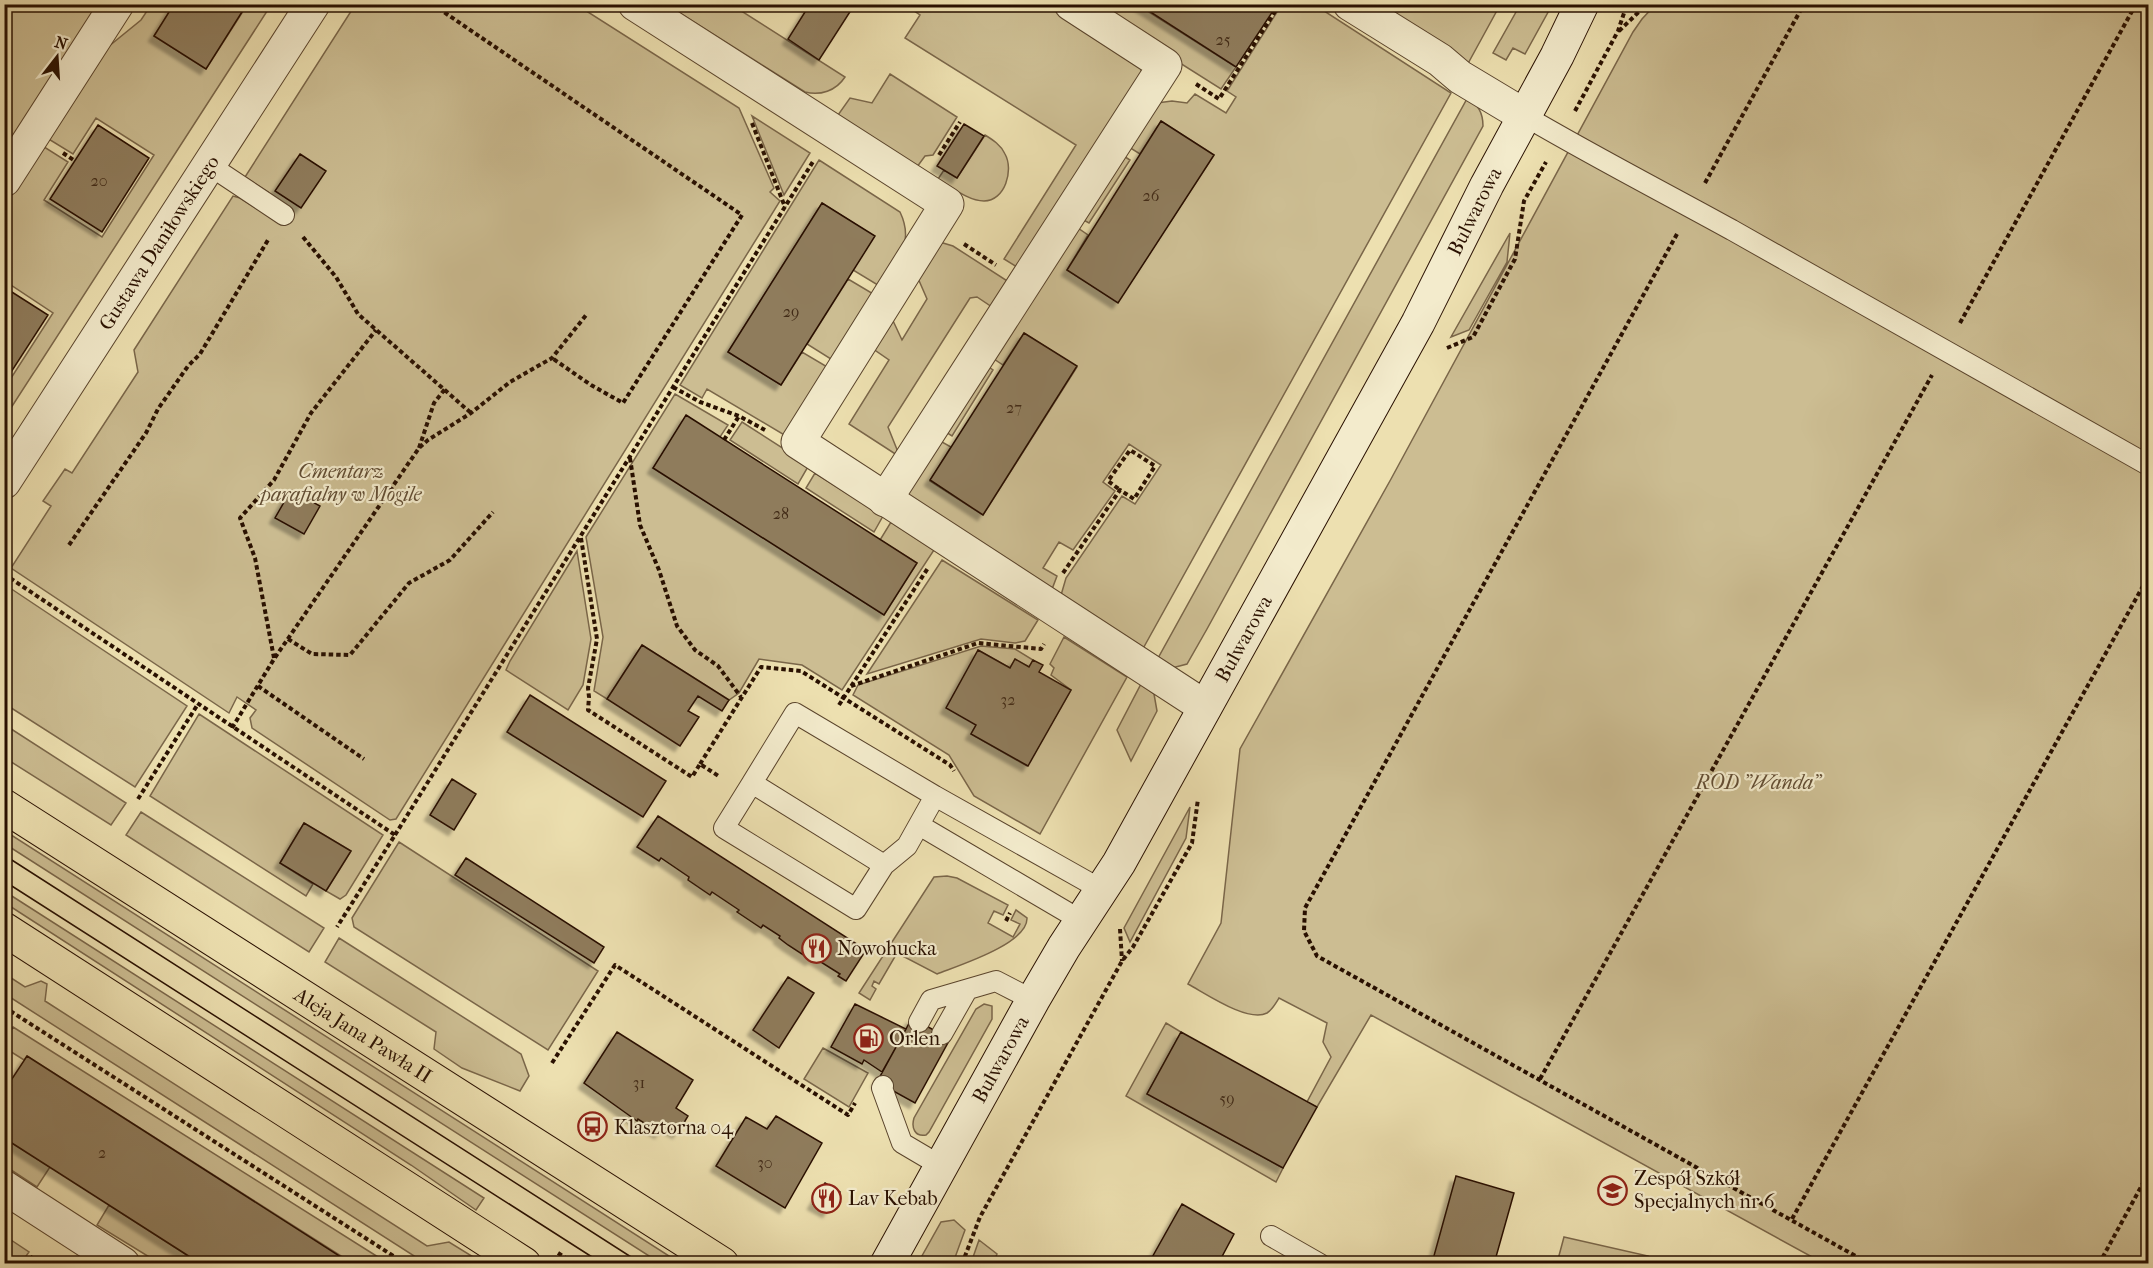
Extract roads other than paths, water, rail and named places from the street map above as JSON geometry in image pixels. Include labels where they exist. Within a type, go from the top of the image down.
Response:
[{"type":"main road","name":"Aleja Jana Pawła II","points":[[4,806],[722,1263]]},
{"type":"main road","points":[[4,928],[524,1263]]},
{"type":"street","points":[[4,180],[117,4]]},
{"type":"street","name":"Gustawa Daniłowskiego","points":[[4,482],[16,437],[208,165],[313,4]]},
{"type":"street","points":[[885,500],[1165,65],[1071,4]]},
{"type":"street","points":[[1350,4],[1440,60],[1460,77],[1525,116]]},
{"type":"street","name":"Bulwarowa","points":[[887,1263],[1033,1000],[1064,947],[1119,863],[1418,323],[1582,4]]},
{"type":"street","points":[[636,5],[947,204],[798,442],[1205,707]]},
{"type":"street","points":[[4,1187],[123,1263]]},
{"type":"lane","points":[[1525,116],[1575,146],[1946,349],[2148,465]]},
{"type":"lane","points":[[208,165],[284,215]]},
{"type":"lane","points":[[935,796],[907,846],[884,865],[855,909],[724,828],[795,713],[935,796],[1102,890]]},
{"type":"lane","points":[[752,783],[884,865]]},
{"type":"lane","points":[[919,825],[1082,921]]},
{"type":"lane","points":[[919,1022],[931,1000],[996,981],[1033,1000]]},
{"type":"lane","points":[[942,1034],[967,990]]},
{"type":"lane","points":[[883,1087],[902,1143],[941,1166]]},
{"type":"lane","points":[[894,1118],[905,1098]]},
{"type":"lane","points":[[1271,1236],[1320,1263]]},
{"type":"tram line","points":[[4,855],[642,1264]]},
{"type":"tram line","points":[[4,881],[603,1264]]},
{"type":"place","name":"Nowohucka","points":[[816,948]]},
{"type":"place","name":"Orlen","points":[[868,1038]]},
{"type":"place","name":"Klasztorna 04","points":[[593,1127]]},
{"type":"place","name":"Zespół Szkół Specjalnych nr 6","points":[[1613,1190]]},
{"type":"place","name":"Lav Kebab","points":[[827,1198]]},
{"type":"park label","name":"Cmentarz parafialny w Mogile","points":[[341,482]]},
{"type":"park label","name":"ROD \"Wanda\"","points":[[1758,782]]}]
